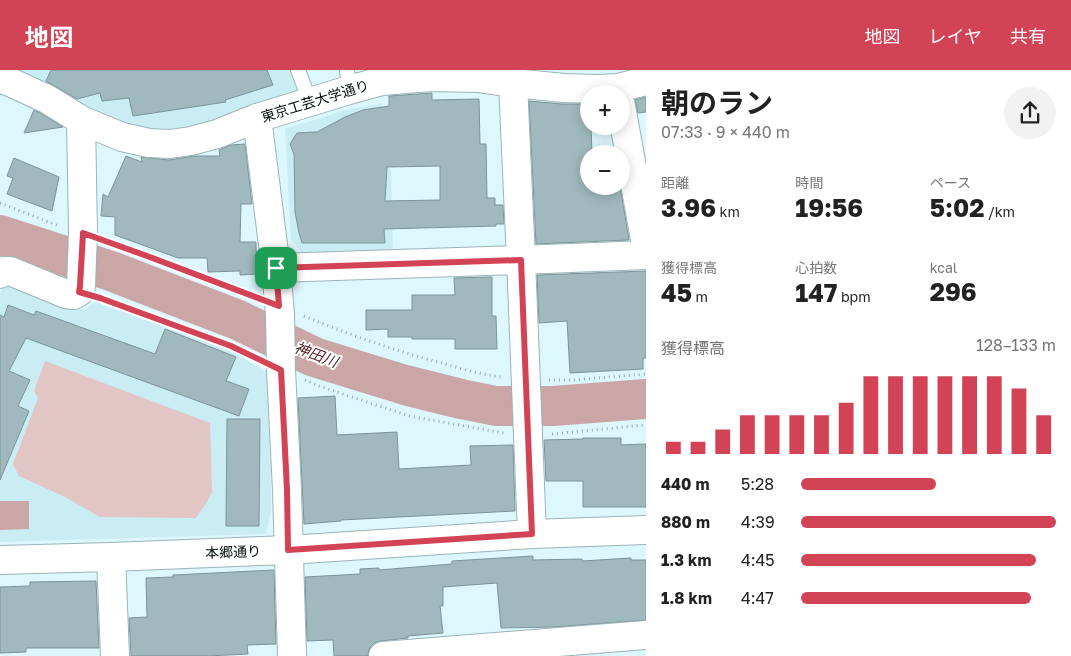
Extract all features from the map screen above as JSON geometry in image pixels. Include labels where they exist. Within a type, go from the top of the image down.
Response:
[{"type":"street","name":"東京工芸大学通り","points":[[0,79],[47,99],[82,120],[122,136],[149,143],[170,144],[217,134],[257,118],[310,102],[348,80],[382,81],[476,74],[513,84],[563,84],[580,86]]},
{"type":"street","name":"東京工芸大学通り","points":[[630,90],[646,81]]},
{"type":"street","points":[[513,84],[532,534]]},
{"type":"street","points":[[257,118],[280,310],[292,656]]},
{"type":"street","points":[[0,274],[4,271],[10,271],[66,294],[74,295],[80,289],[83,236],[82,120]]},
{"type":"street","points":[[626,135],[646,245]]},
{"type":"street","points":[[276,268],[646,255]]},
{"type":"street","name":"本郷通り","points":[[0,560],[288,550],[532,534],[646,530]]},
{"type":"street","points":[[110,557],[115,656]]},
{"type":"street","points":[[383,656],[646,635]]},
{"type":"lane","points":[[298,70],[310,102]]},
{"type":"path","points":[[0,203],[83,236],[147,256],[280,310],[401,353],[526,384],[646,374]]},
{"type":"path","points":[[80,289],[281,366],[319,386],[409,416],[528,433],[646,425]]},
{"type":"shaded area","points":[[5,70],[289,70],[298,92],[184,132],[130,128]]},
{"type":"shaded area","points":[[382,103],[382,163],[391,170],[393,252],[302,254],[291,239],[285,129],[346,110]]},
{"type":"shaded area","points":[[15,284],[84,310],[97,301],[233,351],[271,376],[271,511],[266,534],[0,542],[0,294],[2,289]]},
{"type":"shaded area","points":[[45,361],[210,423],[212,492],[196,518],[100,517],[65,497],[19,476],[13,464],[38,398],[34,391]]},
{"type":"shaded area","points":[[0,501],[29,501],[29,529],[0,530]]},
{"type":"building","points":[[51,70],[267,70],[273,85],[225,100],[226,102],[133,116],[129,98],[102,101],[100,93],[77,99],[46,81]]},
{"type":"building","points":[[432,93],[432,100],[479,99],[480,144],[486,144],[487,198],[495,198],[495,205],[503,205],[504,224],[496,224],[496,226],[384,229],[385,243],[302,243],[295,212],[294,154],[290,144],[297,133],[317,132],[363,110],[389,106],[389,96]],"holes":[[[440,166],[440,200],[385,201],[387,167]]]},
{"type":"building","points":[[646,97],[646,112],[638,113],[635,100]]},
{"type":"building","points":[[529,101],[580,104],[580,135],[591,135],[592,145],[580,145],[580,195],[622,195],[629,240],[536,244]]},
{"type":"building","points":[[34,110],[40,113],[63,127],[24,133]]},
{"type":"building","points":[[245,144],[252,204],[241,204],[240,242],[256,242],[258,274],[240,275],[240,271],[208,272],[207,258],[178,258],[115,235],[115,217],[101,216],[103,194],[108,197],[126,156],[142,162],[141,157],[169,160],[194,156],[220,156],[219,150],[231,145]]},
{"type":"building","points":[[14,158],[59,177],[52,211],[7,194],[13,178],[7,176]]},
{"type":"building","points":[[646,271],[646,358],[643,358],[643,369],[570,373],[567,321],[539,323],[537,275]]},
{"type":"building","points":[[492,277],[492,316],[496,316],[497,349],[455,349],[455,339],[388,337],[388,329],[366,330],[366,310],[412,310],[412,295],[455,295],[454,278]]},
{"type":"building","points":[[8,305],[34,315],[36,311],[155,354],[165,329],[236,357],[226,381],[249,389],[239,416],[26,338],[9,371],[30,380],[18,406],[29,411],[0,480],[0,315],[4,317]]},
{"type":"building","points":[[335,396],[337,435],[397,432],[399,469],[471,465],[470,446],[513,445],[515,511],[341,520],[304,524],[298,398]]},
{"type":"building","points":[[227,419],[260,419],[259,526],[226,526]]},
{"type":"building","points":[[621,438],[621,445],[646,444],[646,507],[583,507],[583,481],[546,481],[544,440]]},
{"type":"building","points":[[533,556],[533,560],[582,559],[582,561],[631,558],[631,560],[646,560],[646,620],[554,627],[501,628],[497,583],[443,587],[443,606],[440,606],[443,633],[408,636],[408,638],[374,643],[369,649],[368,656],[334,656],[333,640],[307,641],[305,577],[360,574],[360,569],[379,568],[379,570],[452,564],[452,561]]},
{"type":"building","points":[[274,570],[276,644],[247,645],[248,654],[131,656],[129,618],[147,617],[146,578]]},
{"type":"building","points":[[96,581],[99,648],[26,648],[26,652],[0,653],[0,587],[30,586],[30,582]]},
{"type":"waterway","name":"神田川","points":[[0,235],[111,271],[238,320],[314,357],[405,385],[496,406],[553,406],[646,399]]},
{"type":"route","points":[[83,233],[279,306],[276,268],[521,260],[532,534],[288,550],[281,370],[231,346],[79,292],[83,233]]}]
